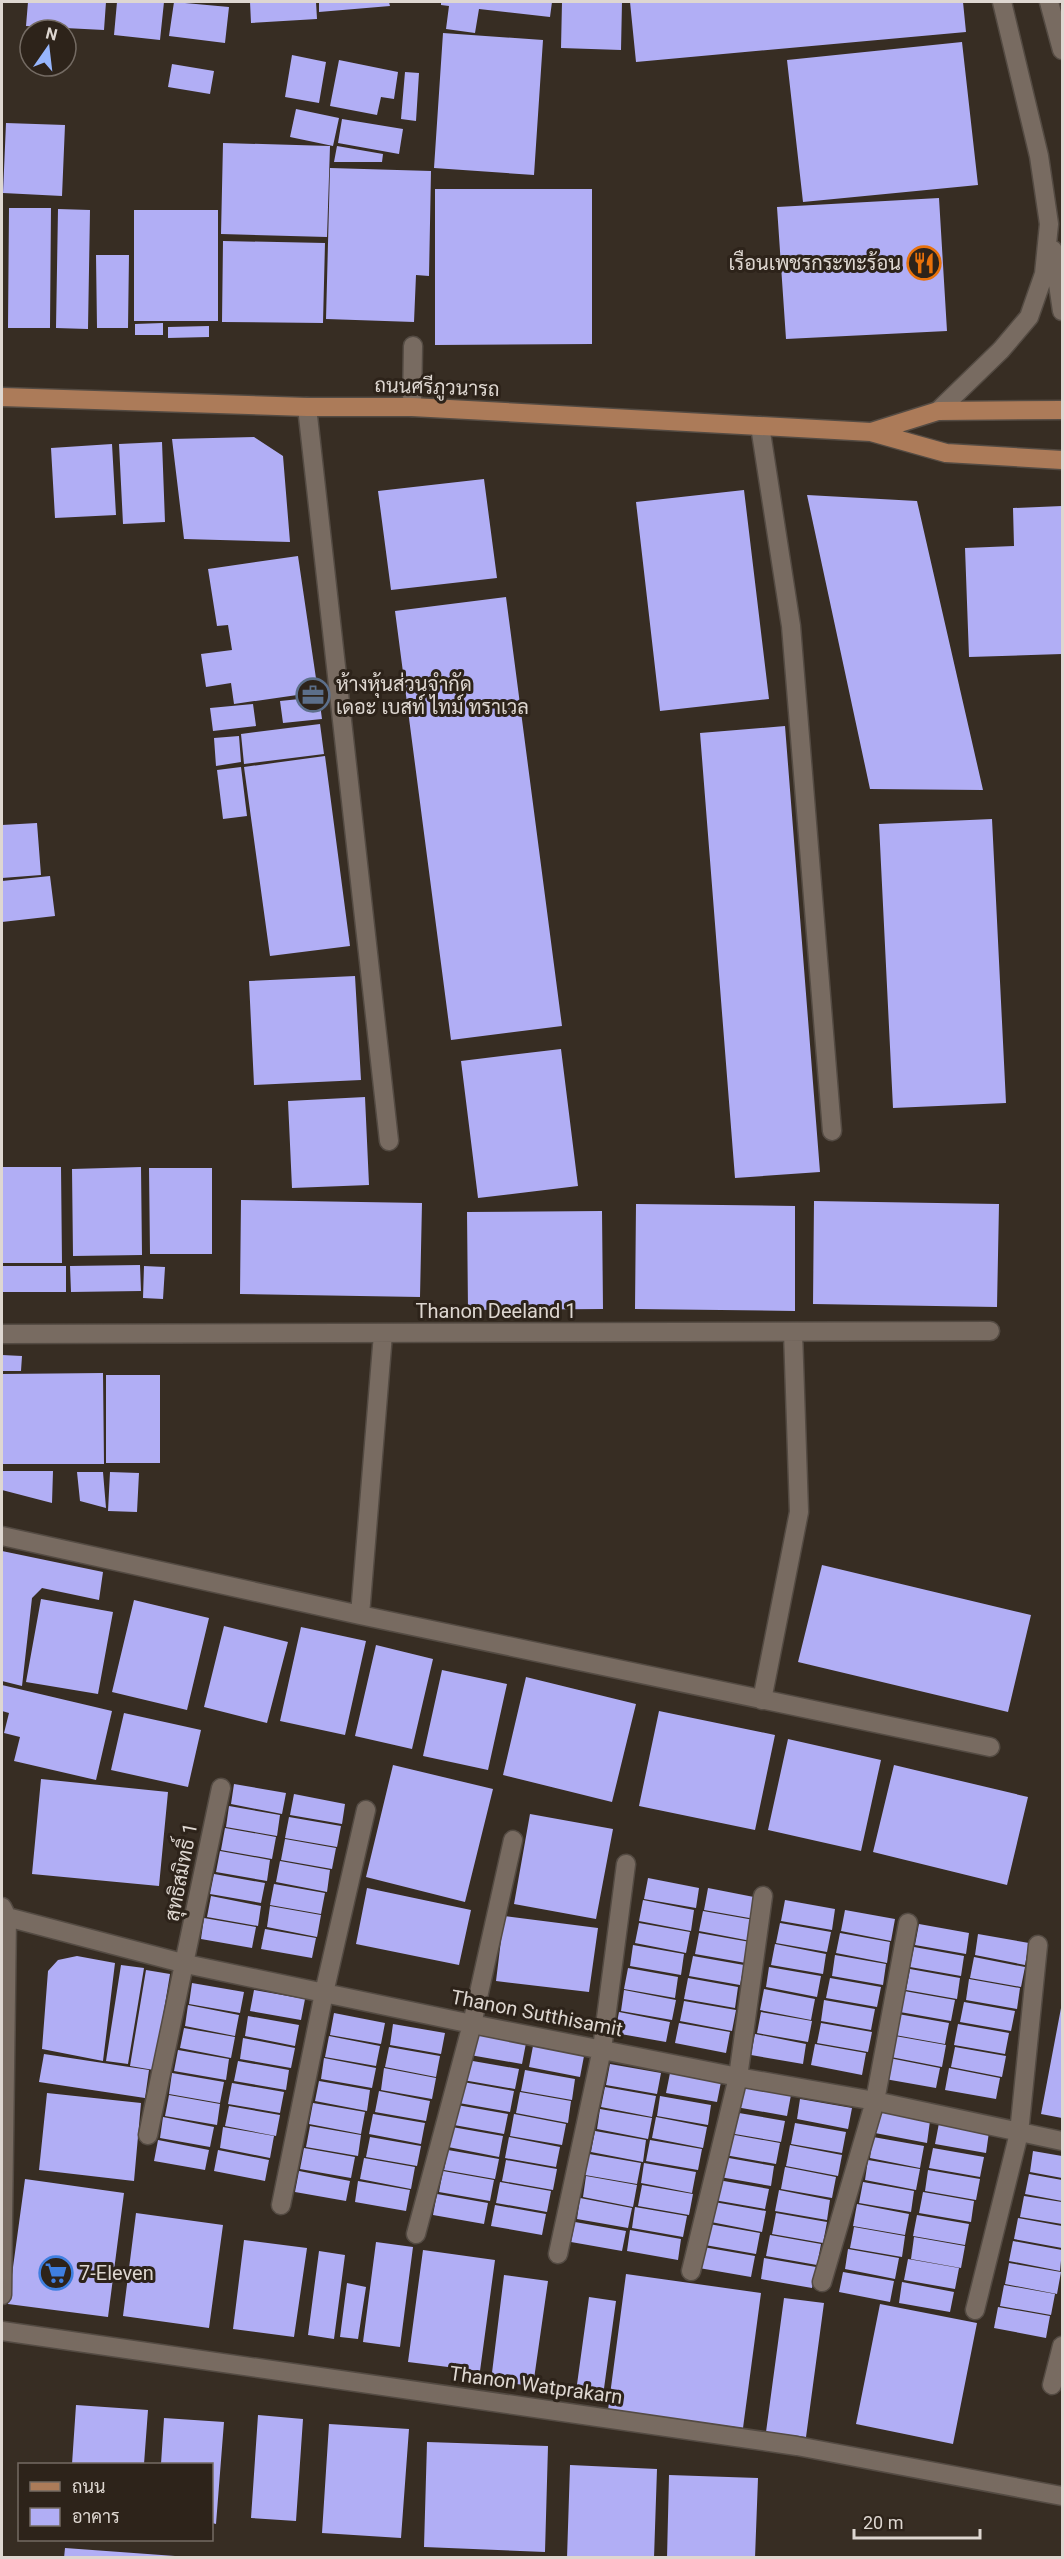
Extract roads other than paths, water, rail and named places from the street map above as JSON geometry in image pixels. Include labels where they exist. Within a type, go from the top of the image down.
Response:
[{"type":"main road","name":"ถนนศรีภูวนารถ","points":[[2,397],[307,407],[412,407],[871,432],[946,453],[1062,460]]},
{"type":"main road","name":"ถนนศรีภูวนารถ","points":[[871,432],[938,411],[1062,410]]},
{"type":"street","points":[[1002,2],[1039,156],[1062,311]]},
{"type":"street","points":[[1049,2],[1062,50]]},
{"type":"street","points":[[938,411],[1001,350],[1029,317],[1044,274],[1048,216]]},
{"type":"street","points":[[412,346],[412,407]]},
{"type":"street","points":[[307,407],[389,1141]]},
{"type":"street","points":[[760,426],[791,626],[832,1131]]},
{"type":"street","name":"Thanon Deeland 1","points":[[2,1334],[990,1331]]},
{"type":"street","points":[[762,1700],[799,1512],[793,1332]]},
{"type":"street","points":[[360,1616],[383,1334]]},
{"type":"street","points":[[2,1536],[360,1616],[990,1747]]},
{"type":"street","name":"สุทธิสมิทธิ์ 1","points":[[148,2134],[186,1964],[221,1788]]},
{"type":"street","points":[[281,2205],[324,1993],[366,1810]]},
{"type":"street","points":[[416,2234],[472,2024],[513,1840]]},
{"type":"street","points":[[558,2254],[603,2049],[626,1864]]},
{"type":"street","points":[[691,2271],[738,2077],[763,1896]]},
{"type":"street","points":[[2,2295],[4,1911]]},
{"type":"street","name":"Thanon Sutthisamit","points":[[4,1911],[186,1964],[738,2077],[875,2101],[1062,2141]]},
{"type":"street","points":[[822,2282],[875,2101],[908,1923]]},
{"type":"street","points":[[975,2310],[1019,2133],[1038,1945]]},
{"type":"street","name":"Thanon Watprakarn","points":[[2,2331],[797,2446],[1062,2496]]},
{"type":"street","points":[[1052,2385],[1062,2346]]},
{"type":"place","name":"เรือนเพชรกระทะร้อน","points":[[924,263]]},
{"type":"place","name":"ห้างหุ้นส่วนจำกัด เดอะ เบสท์ ไทม์ ทราเวล","points":[[313,695]]},
{"type":"place","name":"7-Eleven","points":[[56,2273]]}]
